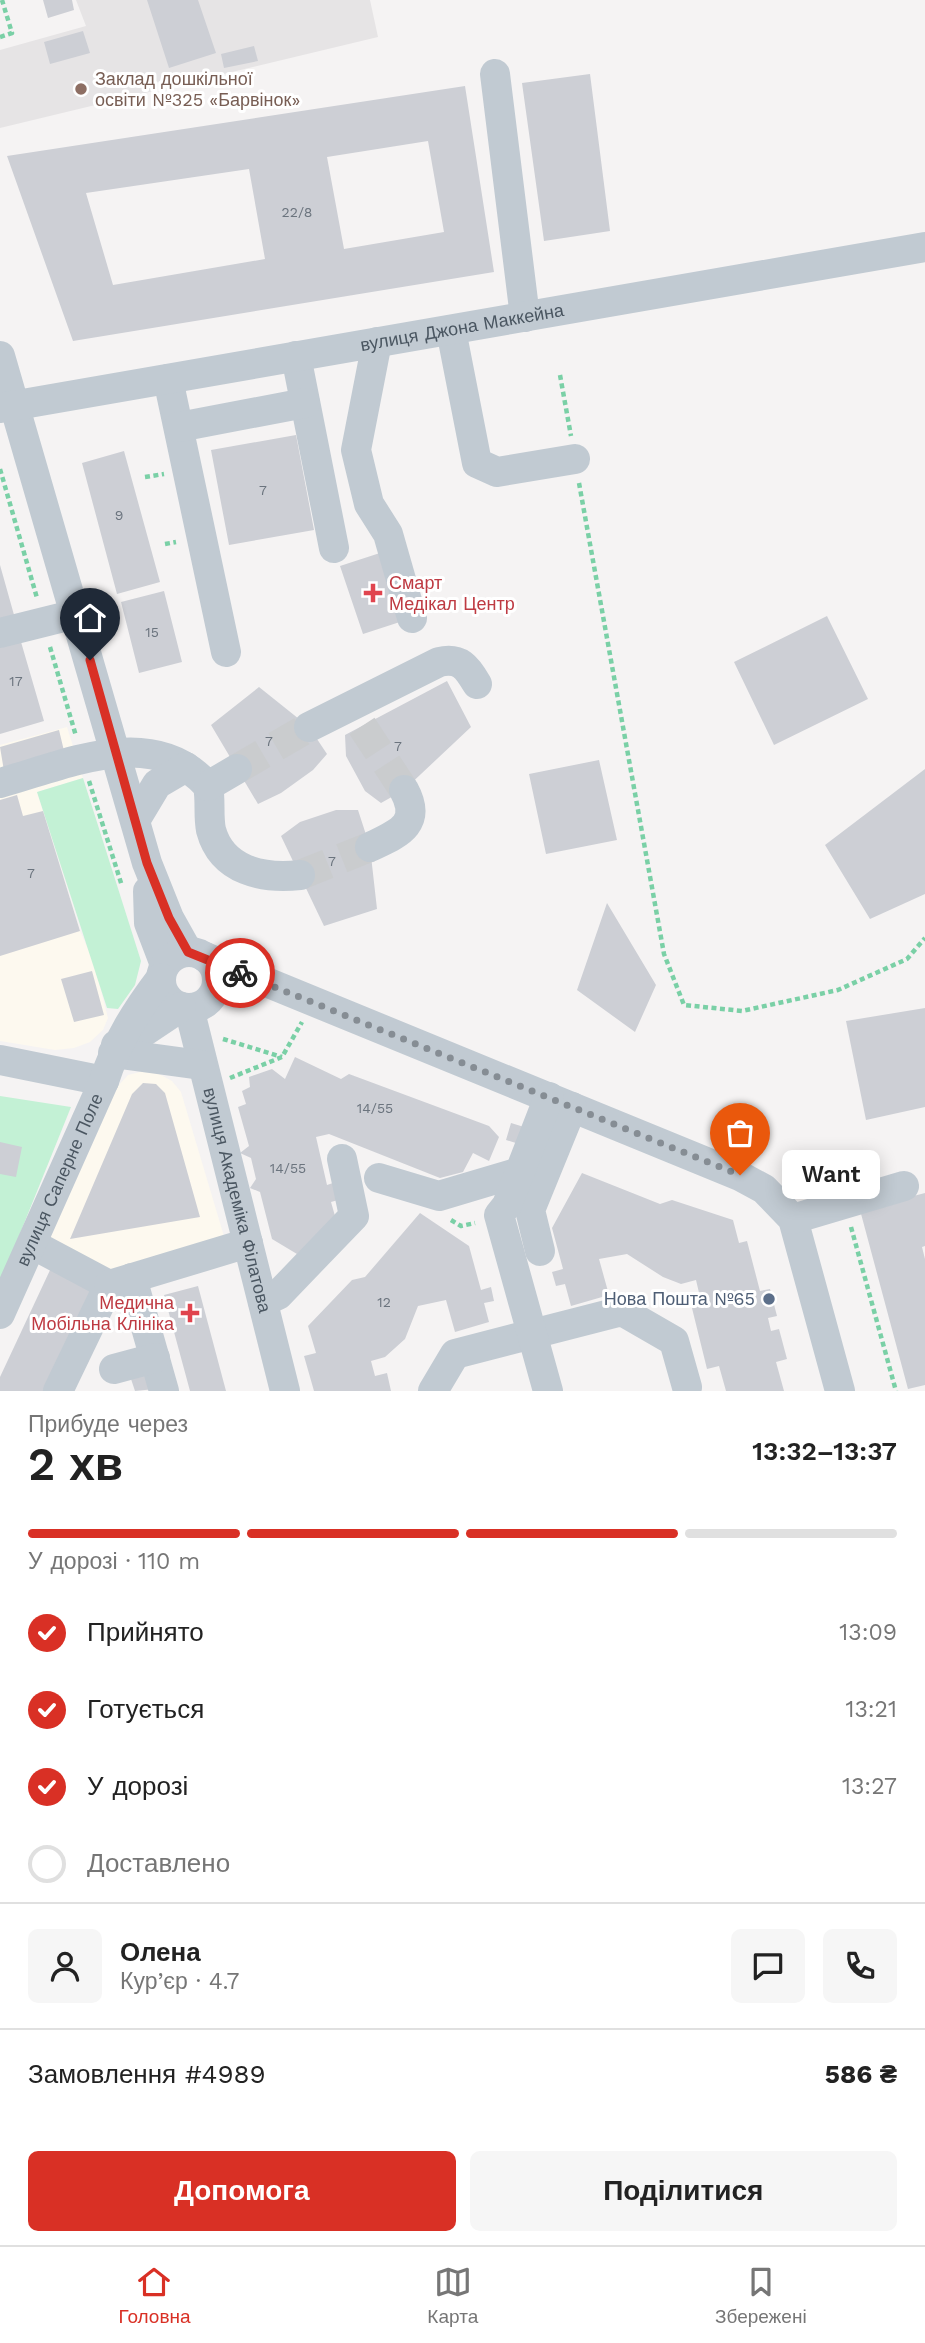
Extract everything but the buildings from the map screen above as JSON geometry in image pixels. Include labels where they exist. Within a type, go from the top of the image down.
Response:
[{"type":"street","points":[[495,74],[525,317]]},
{"type":"street","name":"вулиця Джона Маккейна","points":[[8,406],[925,247]]},
{"type":"street","points":[[451,330],[477,463],[497,472],[575,459]]},
{"type":"street","points":[[377,342],[356,450],[369,504],[388,534],[412,618]]},
{"type":"street","points":[[0,356],[8,406],[76,614],[136,819],[147,863],[149,923],[180,963],[258,981],[740,1175],[764,1189],[793,1219],[840,1391]]},
{"type":"street","points":[[296,356],[334,548]]},
{"type":"street","points":[[168,379],[226,652]]},
{"type":"street","points":[[179,427],[305,403]]},
{"type":"street","points":[[0,633],[76,614]]},
{"type":"street","points":[[309,727],[355,717],[439,662],[449,660],[467,667],[477,684]]},
{"type":"street","points":[[0,783],[82,758],[117,752],[154,754],[197,777],[211,829],[218,846],[232,863],[249,872],[275,878],[300,875]]},
{"type":"street","points":[[136,819],[157,784],[236,769]]},
{"type":"street","points":[[370,846],[398,833],[407,824],[411,812],[404,790]]},
{"type":"street","points":[[180,963],[216,971],[216,990]]},
{"type":"street","points":[[180,963],[166,996],[185,1008]]},
{"type":"street","name":"вулиця Саперне Поле","points":[[0,1314],[104,1081],[115,1049],[132,1017],[180,963]]},
{"type":"street","points":[[115,1049],[185,1008],[205,1003],[216,990],[258,981]]},
{"type":"street","name":"вулиця Академіка Філатова","points":[[185,1008],[210,1074],[285,1391]]},
{"type":"street","points":[[115,1049],[210,1074]]},
{"type":"street","points":[[0,1060],[104,1081]]},
{"type":"street","points":[[548,1391],[499,1215],[507,1205],[520,1172],[561,1102]]},
{"type":"street","points":[[540,1251],[530,1210],[561,1102]]},
{"type":"street","points":[[263,1302],[278,1295],[355,1216],[342,1159]]},
{"type":"street","points":[[379,1178],[439,1196],[520,1172]]},
{"type":"street","points":[[793,1219],[904,1186]]},
{"type":"street","points":[[32,1244],[121,1281],[248,1243]]},
{"type":"street","points":[[121,1281],[155,1358],[164,1391]]},
{"type":"street","points":[[58,1391],[121,1281]]},
{"type":"street","points":[[433,1391],[455,1354],[622,1311],[674,1341],[687,1387]]},
{"type":"street","points":[[114,1369],[155,1358]]},
{"type":"path","points":[[0,37],[12,33],[2,0]]},
{"type":"path","points":[[560,376],[664,954],[684,1005],[742,1011],[838,990],[907,960],[925,938]]},
{"type":"path","points":[[0,469],[82,758],[125,894]]},
{"type":"path","points":[[210,1074],[282,1057],[304,1018]]},
{"type":"path","points":[[219,1038],[282,1057]]},
{"type":"path","points":[[845,1203],[895,1391]]},
{"type":"shaded area","name":"Заклад дошкільної освіти №325 «Барвінок»","points":[[76,0],[370,0],[378,37],[0,128],[0,50],[86,26]]},
{"type":"shaded area","points":[[67,727],[83,778],[37,792],[80,931],[93,960],[108,1018],[103,1030],[90,1042],[74,1048],[55,1050],[0,1041],[0,745]]},
{"type":"shaded area","points":[[140,1072],[157,1073],[172,1081],[181,1092],[226,1243],[111,1276],[48,1243],[118,1086],[128,1075]]},
{"type":"green space","points":[[83,778],[141,961],[135,985],[118,1009],[107,1008],[37,792]]},
{"type":"green space","points":[[0,1096],[71,1107],[0,1283]]},
{"type":"tunnel","points":[[362,726],[404,790]]},
{"type":"tunnel","points":[[237,769],[309,727]]},
{"type":"tunnel","points":[[300,875],[370,847]]},
{"type":"way so far","points":[[240,973],[740,1175]]},
{"type":"place","name":"Заклад дошкільної освіти №325 «Барвінок»","points":[[81,89]]},
{"type":"place","name":"Смарт Медікал Центр","points":[[373,593]]},
{"type":"place","name":"Want","points":[[740,1175]]},
{"type":"place","name":"Нова Пошта №65","points":[[769,1299]]},
{"type":"place","name":"Медична Мобільна Клініка","points":[[190,1313]]},
{"type":"route","points":[[90,660],[147,863],[169,918],[188,952],[197,953],[240,973]]}]
